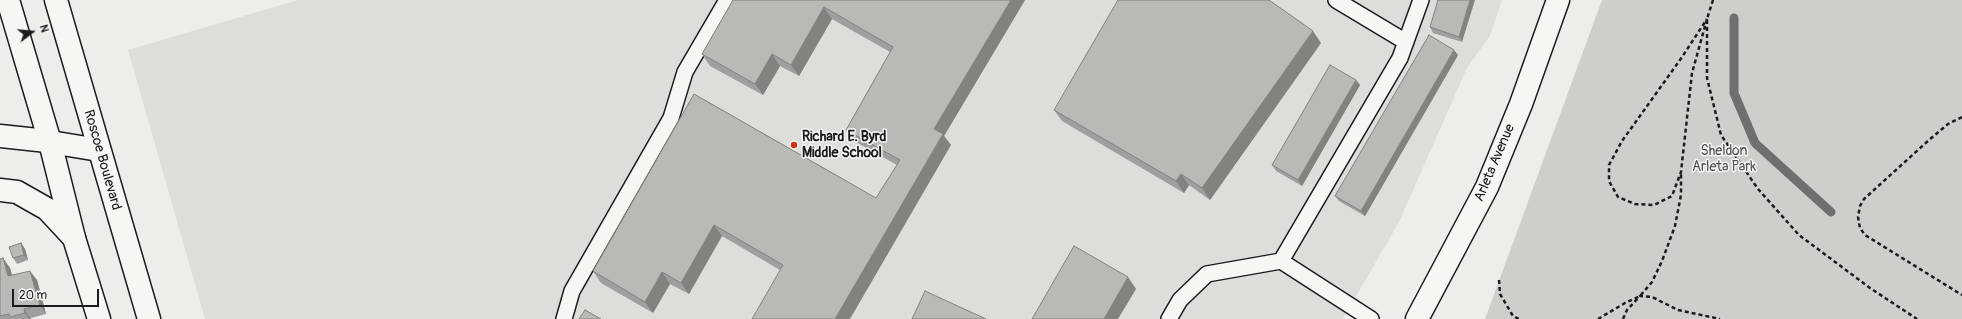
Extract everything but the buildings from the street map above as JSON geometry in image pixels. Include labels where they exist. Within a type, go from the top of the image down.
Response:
[{"type":"main road","points":[[8,0],[50,142],[74,238],[99,319]]},
{"type":"main road","name":"Roscoe Boulevard","points":[[56,0],[149,319]]},
{"type":"main road","name":"Arleta Avenue","points":[[1417,319],[1487,187],[1520,104],[1558,0]]},
{"type":"main road","points":[[0,136],[99,150]]},
{"type":"main road","points":[[0,190],[17,192],[47,209],[74,238]]},
{"type":"lane","points":[[564,319],[572,291],[671,118],[685,72],[727,0]]},
{"type":"lane","points":[[1336,0],[1406,42]]},
{"type":"lane","points":[[1281,262],[1400,58],[1421,0]]},
{"type":"lane","points":[[1169,319],[1180,300],[1207,274],[1281,262],[1371,319]]},
{"type":"path","points":[[1623,319],[1627,310],[1652,282],[1662,261],[1675,226],[1681,195],[1681,172],[1692,73],[1713,0]]},
{"type":"path","points":[[1681,172],[1672,196],[1654,205],[1635,204],[1618,196],[1609,181],[1609,165],[1622,141],[1680,60],[1707,19]]},
{"type":"path","points":[[1707,19],[1707,78],[1721,135],[1758,189],[1799,235],[1870,288],[1917,319]]},
{"type":"path","points":[[1962,117],[1948,124],[1864,199],[1860,206],[1858,217],[1860,228],[1865,235],[1962,295]]},
{"type":"path","points":[[1499,280],[1500,294],[1513,316],[1520,319]]},
{"type":"path","points":[[1598,319],[1640,296],[1652,296],[1678,310],[1720,319]]},
{"type":"shaded area","name":"Richard E. Byrd Middle School","points":[[298,0],[1502,0],[1490,36],[1467,68],[1399,222],[1343,319],[205,319],[128,50]]},
{"type":"green space","name":"Sheldon Arleta Park","points":[[1602,0],[1962,0],[1962,319],[1485,319]]},
{"type":"waterway","points":[[1734,18],[1734,93],[1755,143],[1831,212]]},
{"type":"place","name":"Richard E. Byrd Middle School","points":[[794,145]]}]
